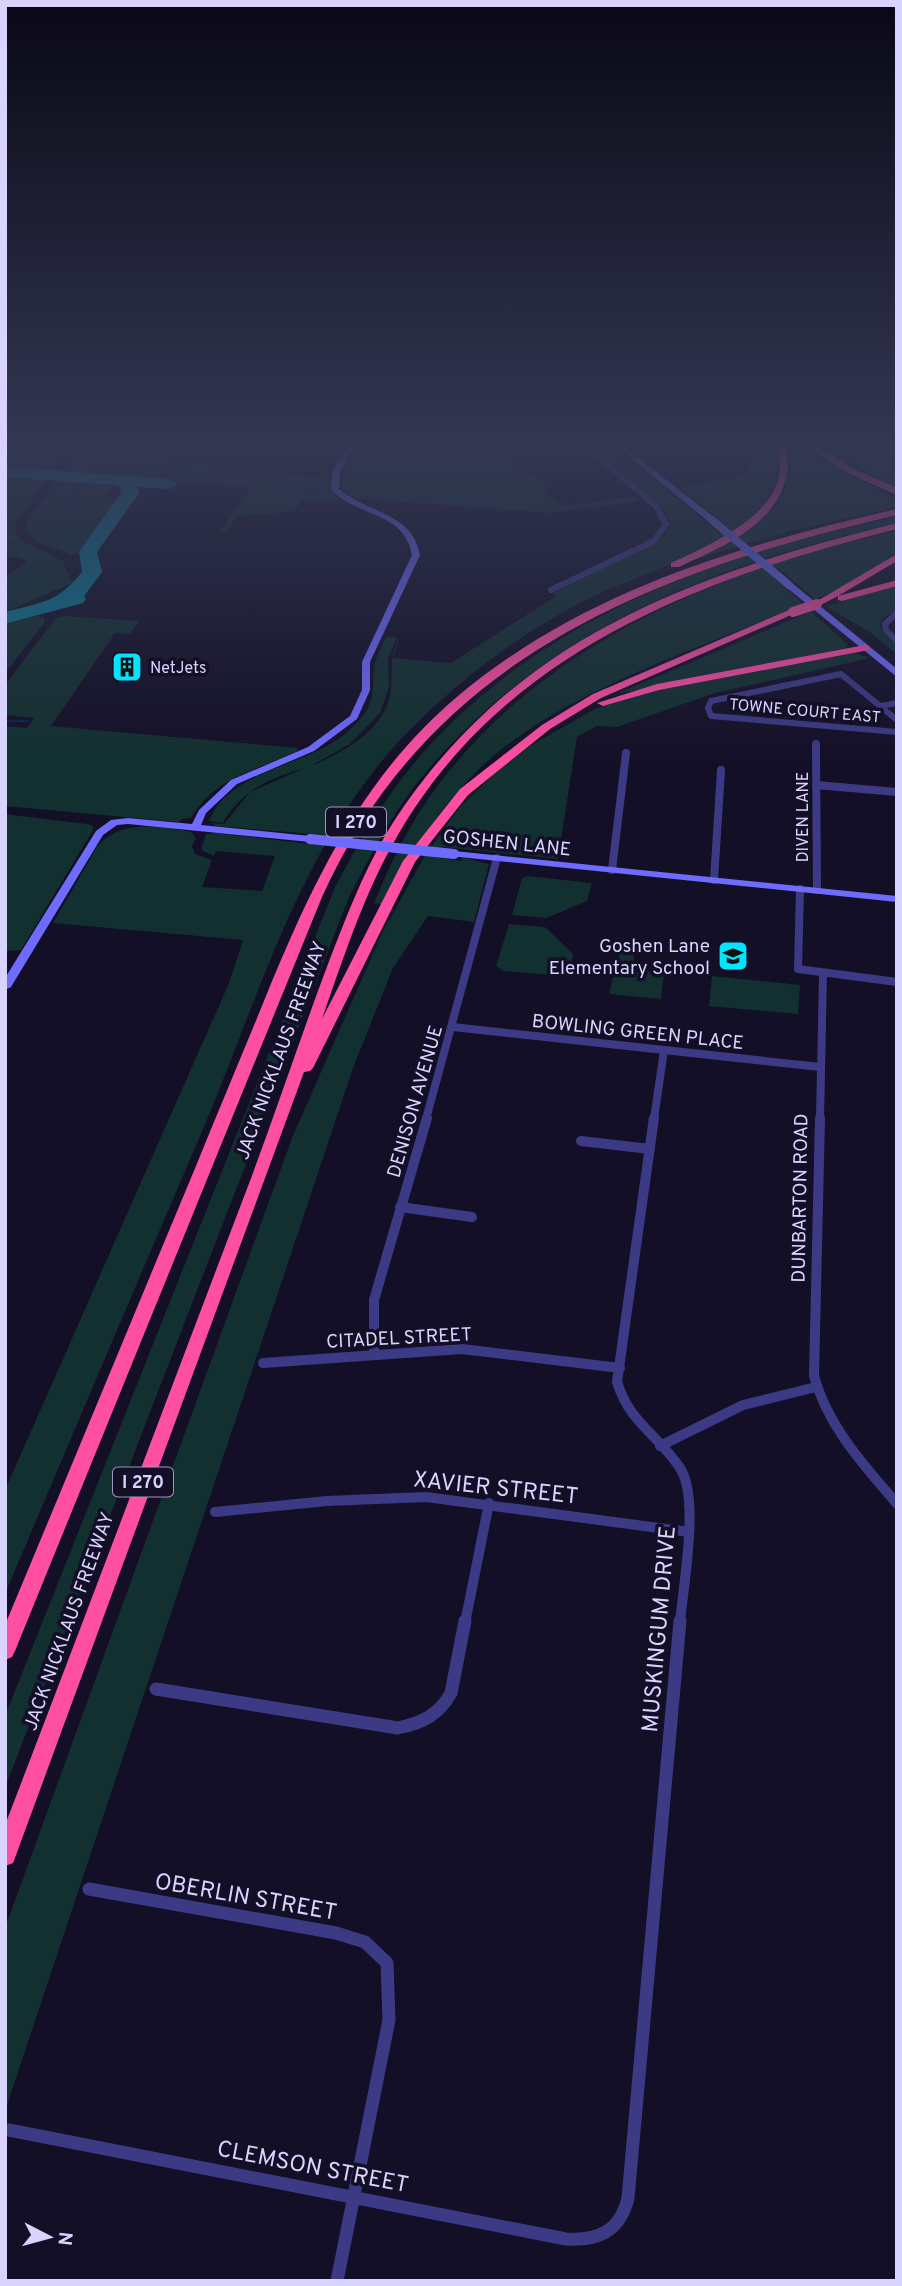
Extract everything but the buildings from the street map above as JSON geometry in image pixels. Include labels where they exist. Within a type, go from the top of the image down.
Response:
[{"type":"highway","points":[[574,619],[635,584],[702,553]]},
{"type":"highway","name":"JACK NICKLAUS FREEWAY","points":[[5,1651],[285,967],[343,842],[409,749],[493,671],[574,619],[737,553]]},
{"type":"highway","name":"JACK NICKLAUS FREEWAY","points":[[5,1855],[355,913],[385,847],[437,769],[494,710],[558,660],[618,623],[660,602],[761,562],[796,553]]},
{"type":"highway","points":[[833,598],[897,557]]},
{"type":"highway","points":[[282,1111],[409,861],[464,792],[546,727],[597,696],[793,612],[833,598],[897,583]]},
{"type":"highway","points":[[546,727],[611,699],[657,687],[865,648]]},
{"type":"street","points":[[195,828],[202,812],[234,782],[311,749],[354,717],[363,702],[366,662],[416,553]]},
{"type":"street","points":[[551,590],[629,553]]},
{"type":"street","points":[[751,553],[897,674]]},
{"type":"street","points":[[897,613],[885,624],[886,630],[897,641]]},
{"type":"street","name":"TOWNE COURT EAST","points":[[881,706],[841,674],[715,700],[708,708],[711,716],[897,732]]},
{"type":"street","points":[[881,706],[897,703]]},
{"type":"street","points":[[881,706],[897,720]]},
{"type":"street","name":"DIVEN LANE","points":[[816,744],[817,890]]},
{"type":"street","points":[[612,870],[626,753]]},
{"type":"street","points":[[714,880],[721,770]]},
{"type":"street","points":[[816,785],[897,792]]},
{"type":"street","name":"GOSHEN LANE","points":[[5,987],[99,833],[114,821],[897,899]]},
{"type":"street","name":"DENISON AVENUE","points":[[374,1354],[374,1300],[453,1027],[497,858]]},
{"type":"street","points":[[800,889],[796,963],[798,970],[897,982]]},
{"type":"street","name":"DUNBARTON ROAD","points":[[823,975],[813,1350],[816,1387],[844,1440],[897,1504]]},
{"type":"street","name":"BOWLING GREEN PLACE","points":[[453,1027],[820,1067]]},
{"type":"street","name":"MUSKINGUM DRIVE","points":[[608,2233],[626,2209],[628,2199],[691,1495],[682,1470],[634,1422],[622,1403],[617,1382],[664,1050]]},
{"type":"street","points":[[581,1141],[650,1149]]},
{"type":"street","points":[[400,1207],[472,1217]]},
{"type":"street","name":"CITADEL STREET","points":[[263,1363],[462,1349],[620,1368]]},
{"type":"street","points":[[660,1446],[743,1405],[816,1387]]},
{"type":"street","name":"XAVIER STREET","points":[[215,1512],[327,1501],[426,1497],[489,1503],[689,1532]]},
{"type":"street","points":[[156,1689],[398,1728],[417,1725],[445,1706],[451,1693],[489,1503]]},
{"type":"street","name":"OBERLIN STREET","points":[[89,1889],[336,1933],[365,1942],[387,1963],[389,2020],[354,2199]]},
{"type":"street","name":"CLEMSON STREET","points":[[9,2130],[566,2239],[588,2242],[608,2233]]},
{"type":"street","points":[[337,2281],[354,2199]]},
{"type":"green space","points":[[5,553],[45,553],[63,561],[72,583],[5,612],[5,576],[27,563],[21,557],[5,557]]},
{"type":"green space","points":[[635,553],[695,553],[590,598],[515,642],[468,677],[424,716],[368,778],[311,872],[287,922],[204,1127],[5,1594],[5,1490],[229,983],[243,940],[53,923],[97,847],[106,838],[128,828],[153,827],[191,832],[196,838],[192,846],[195,854],[212,860],[202,887],[262,891],[275,856],[216,851],[214,856],[201,850],[206,834],[319,845],[324,835],[216,826],[210,823],[224,824],[249,793],[223,823],[209,821],[221,801],[238,787],[327,746],[347,732],[364,714],[372,695],[375,662],[386,637],[397,637],[388,658],[389,687],[380,713],[350,744],[311,766],[350,746],[382,716],[388,703],[393,657],[399,637],[393,658],[451,663],[556,596],[552,594]],"holes":[[[302,769],[251,791],[278,777]]]},
{"type":"green space","points":[[757,553],[784,553],[694,584],[631,613],[571,646],[514,686],[462,733],[414,787],[379,840],[349,897],[5,1788],[5,1716],[335,887],[366,831],[389,796],[429,746],[477,700],[529,659],[585,625],[644,595]]},
{"type":"green space","points":[[811,553],[896,553],[858,579],[815,599],[778,568],[767,571],[848,645],[846,648],[616,694],[810,612],[790,610],[626,677],[545,719],[509,743],[478,770],[437,817],[381,904],[374,903],[398,849],[428,799],[472,745],[522,698],[577,657],[636,622],[699,592],[764,567]]},
{"type":"green space","points":[[897,585],[897,610],[882,619],[880,627],[897,644],[897,654],[871,633],[826,606]]},
{"type":"green space","points":[[36,616],[43,617],[45,622],[5,673],[5,625]]},
{"type":"green space","points":[[64,616],[139,621],[130,634],[115,633],[51,726],[298,748],[297,751],[238,776],[213,793],[191,818],[179,822],[5,806],[5,726],[27,728],[34,718],[5,715],[5,685],[56,618]]},
{"type":"green space","points":[[855,653],[870,658],[715,693],[617,727],[597,726],[577,737],[558,859],[442,847],[434,857],[462,861],[461,857],[489,864],[474,922],[428,916],[393,968],[353,1068],[5,2111],[5,1928],[292,1138],[382,933],[424,857],[459,808],[493,775],[528,747],[597,708],[662,689]]},
{"type":"green space","points":[[5,814],[87,824],[92,825],[93,830],[21,950],[5,951]]},
{"type":"green space","points":[[528,876],[592,883],[587,901],[546,918],[512,915],[522,878]]},
{"type":"green space","points":[[509,924],[545,927],[573,954],[569,976],[503,971],[496,966]]},
{"type":"green space","points":[[617,938],[636,944],[632,970],[664,973],[661,999],[609,994],[619,953],[608,951],[610,941]]},
{"type":"green space","points":[[712,976],[800,985],[798,1014],[709,1006]]},
{"type":"waterway","points":[[5,721],[27,721]]},
{"type":"taxiway","points":[[60,603],[73,596],[92,572],[88,553]]},
{"type":"taxiway","points":[[5,618],[76,599]]},
{"type":"place","name":"NetJets","points":[[127,667]]},
{"type":"place","name":"Goshen Lane Elementary School","points":[[733,956]]}]
